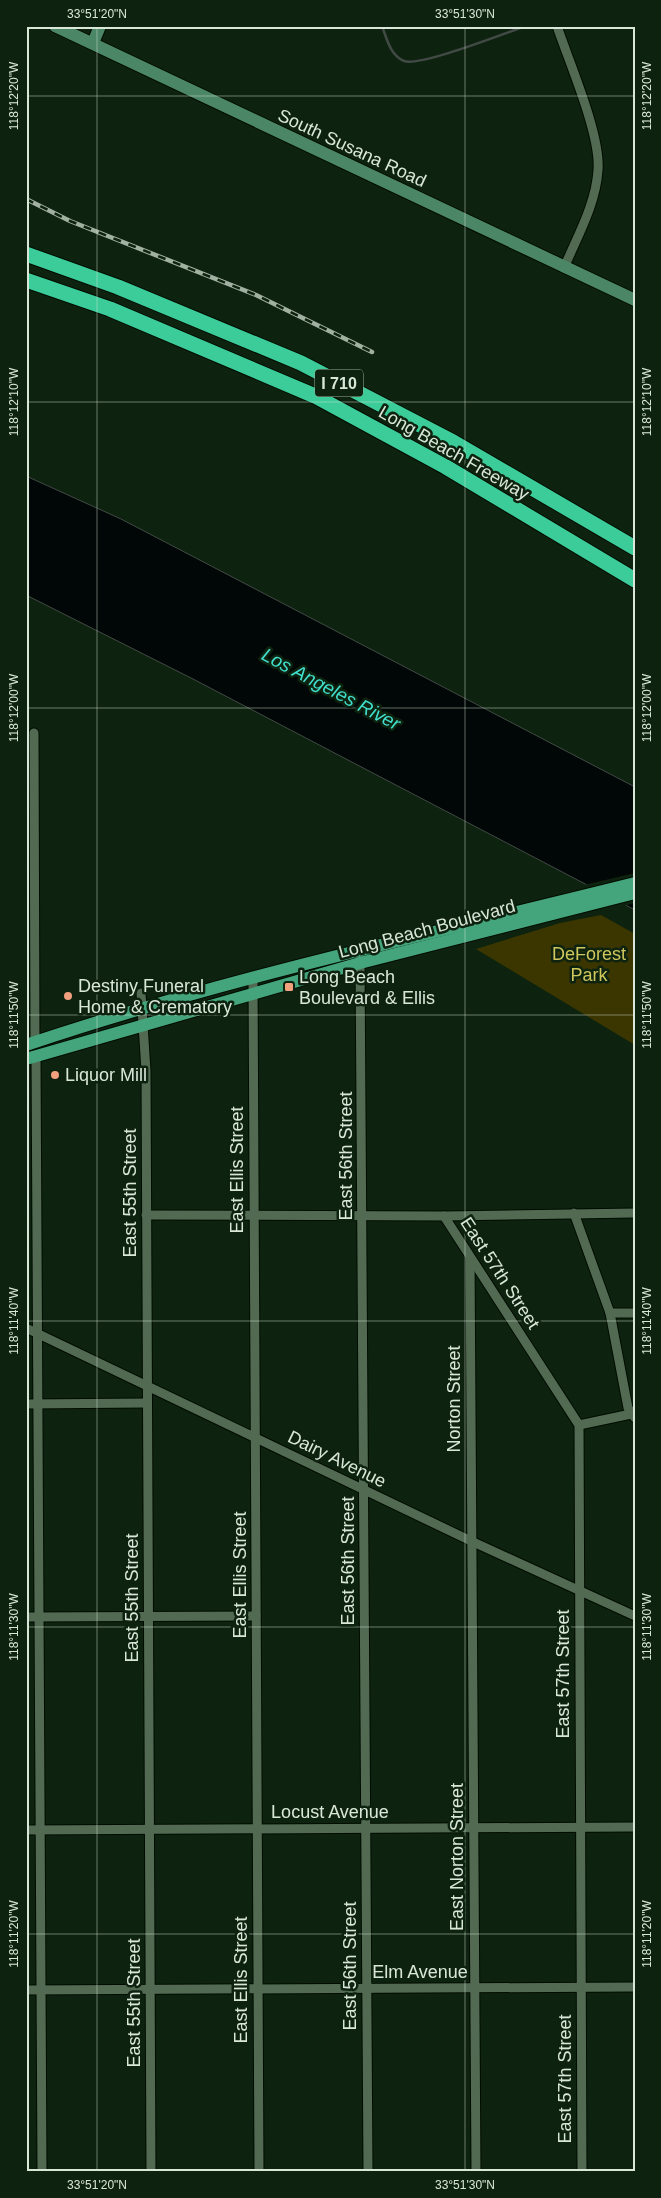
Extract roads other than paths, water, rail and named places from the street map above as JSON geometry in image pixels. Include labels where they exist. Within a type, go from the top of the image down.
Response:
[{"type":"highway","name":"Long Beach Freeway","points":[[26,254],[118,287],[300,363],[453,442],[635,546]]},
{"type":"highway","name":"Long Beach Freeway","points":[[26,280],[110,308],[315,396],[446,467],[635,580]]},
{"type":"highway","points":[[572,543],[635,589]]},
{"type":"main road","name":"Long Beach Boulevard","points":[[31,1057],[254,994],[445,929],[635,883]]},
{"type":"main road","name":"Long Beach Boulevard","points":[[30,1043],[143,1008],[253,978],[455,938],[635,893]]},
{"type":"street","name":"South Susana Road","points":[[55,26],[635,300]]},
{"type":"street","points":[[93,43],[100,26]]},
{"type":"street","points":[[557,26],[593,131],[598,170],[591,203],[564,268]]},
{"type":"street","points":[[30,1043],[30,876],[34,733]]},
{"type":"street","name":"East 56th Street","points":[[360,957],[368,2172]]},
{"type":"street","name":"East Ellis Street","points":[[253,978],[259,2172]]},
{"type":"street","name":"East 55th Street","points":[[141,994],[144,1024],[146,1216],[151,2172]]},
{"type":"street","points":[[31,1057],[38,1334],[42,2172]]},
{"type":"street","points":[[574,1213],[610,1312],[633,1416],[579,1425]]},
{"type":"street","points":[[146,1216],[444,1216],[635,1213]]},
{"type":"street","name":"East 57th Street","points":[[444,1216],[579,1425],[578,1591],[582,2172]]},
{"type":"street","name":"Norton Street","points":[[470,1256],[471,1541]]},
{"type":"street","points":[[610,1312],[635,1312]]},
{"type":"street","name":"Dairy Avenue","points":[[26,1328],[471,1541],[635,1616]]},
{"type":"street","points":[[26,1404],[147,1403]]},
{"type":"street","name":"East Norton Street","points":[[471,1541],[476,2172]]},
{"type":"street","points":[[26,1617],[256,1616]]},
{"type":"street","name":"Locust Avenue","points":[[26,1830],[635,1827]]},
{"type":"street","name":"Elm Avenue","points":[[26,1990],[635,1987]]},
{"type":"water","name":"Los Angeles River","points":[[26,476],[121,519],[635,787],[635,910],[193,679],[26,595]]},
{"type":"waterway","points":[[382,26],[395,55],[404,61],[413,62],[482,42],[526,26]]},
{"type":"railway","points":[[26,199],[70,221],[256,295],[372,352]]},
{"type":"place","name":"Long Beach Boulevard & Ellis","points":[[289,987]]},
{"type":"place","name":"Destiny Funeral Home & Crematory","points":[[68,996]]},
{"type":"place","name":"Liquor Mill","points":[[55,1075]]},
{"type":"park label","name":"DeForest Park","points":[[589,964]]}]
